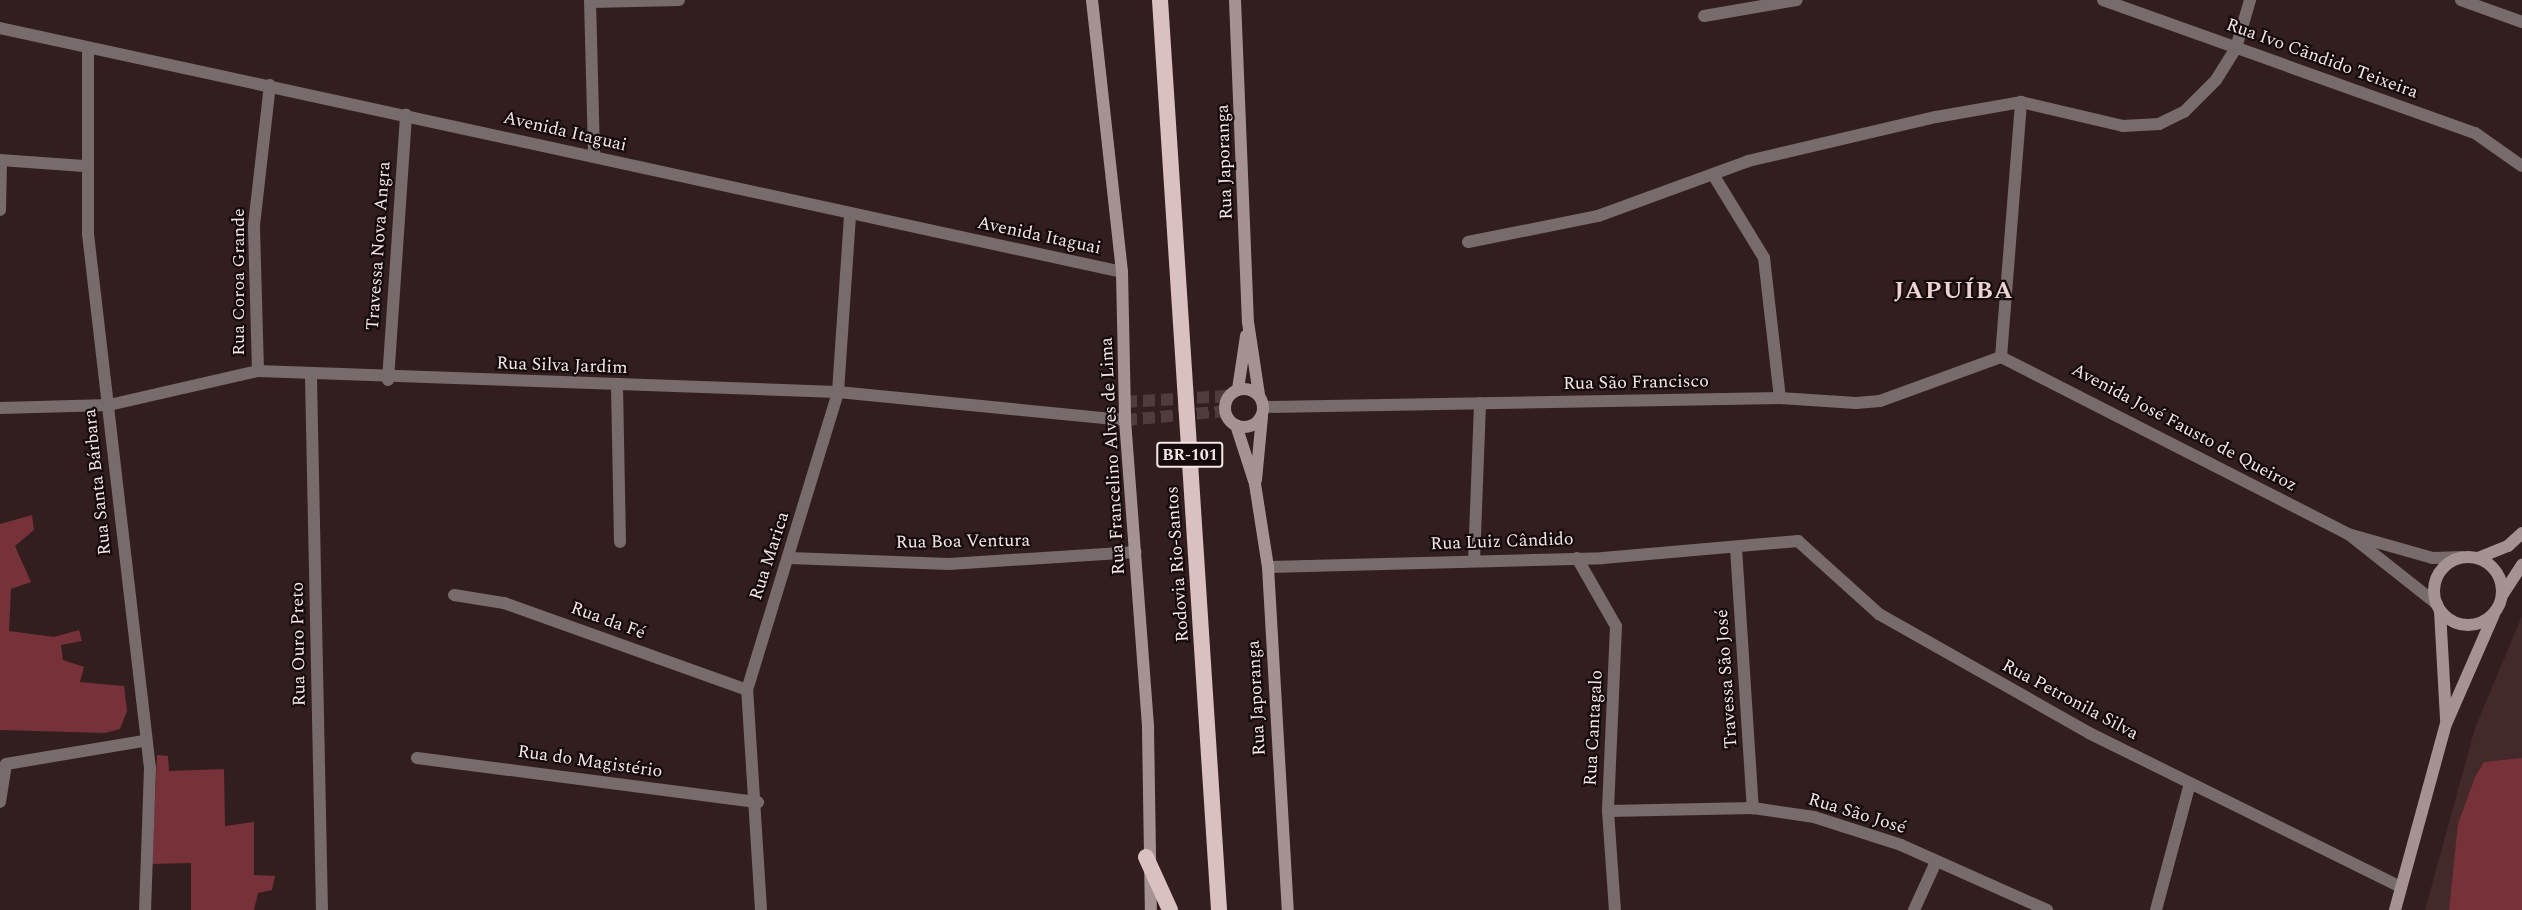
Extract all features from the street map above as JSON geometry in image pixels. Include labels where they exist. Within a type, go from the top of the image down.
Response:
[{"type":"highway","name":"Rodovia Rio-Santos","points":[[1161,0],[1219,910]]},
{"type":"highway","points":[[1146,857],[1170,910]]},
{"type":"main road","name":"Rua Francelino Alves de Lima","points":[[1092,0],[1122,272],[1125,420],[1148,728],[1146,857],[1151,910]]},
{"type":"main road","name":"Rua Japoranga","points":[[1235,0],[1248,322],[1259,395]]},
{"type":"main road","name":"Rua Japoranga","points":[[1238,389],[1248,322]]},
{"type":"main road","points":[[1238,389],[1259,395],[1263,412],[1254,425],[1236,425],[1225,406],[1238,389]]},
{"type":"main road","name":"Rua Japoranga","points":[[1256,484],[1263,412]]},
{"type":"main road","name":"Rua Japoranga","points":[[1236,425],[1256,484],[1268,567],[1288,910]]},
{"type":"main road","points":[[2446,724],[2438,608],[2434,590],[2441,570],[2462,557],[2478,558],[2508,546],[2522,533]]},
{"type":"main road","points":[[2478,558],[2497,572],[2503,594]]},
{"type":"main road","points":[[2395,910],[2446,724],[2503,594],[2522,565]]},
{"type":"main road","points":[[2438,608],[2466,625],[2494,614]]},
{"type":"street","points":[[594,157],[591,1],[679,0]]},
{"type":"street","points":[[1704,16],[1797,0]]},
{"type":"street","name":"Rua Ivo Cãndido Teixeira","points":[[2103,0],[2475,133],[2522,166]]},
{"type":"street","points":[[1468,242],[1598,216],[1759,159],[2021,102],[2123,126],[2159,124],[2184,112],[2216,80],[2236,48],[2250,0]]},
{"type":"street","points":[[2462,0],[2522,22]]},
{"type":"street","name":"Avenida Itaguai","points":[[0,28],[88,49],[270,85],[850,215],[1122,272]]},
{"type":"street","name":"Rua Santa Bárbara","points":[[88,49],[84,166],[144,741],[150,768],[146,910]]},
{"type":"street","name":"Rua Coroa Grande","points":[[258,371],[254,225],[270,85]]},
{"type":"street","points":[[2001,357],[2021,102]]},
{"type":"street","name":"Travessa Nova Angra","points":[[388,380],[406,115]]},
{"type":"street","points":[[0,210],[1,161],[84,166]]},
{"type":"street","points":[[1714,176],[1764,258],[1780,398]]},
{"type":"street","name":"Rua Marica","points":[[761,910],[758,802],[747,690],[790,558],[838,392],[850,215]]},
{"type":"street","name":"Rua São Francisco","points":[[1263,412],[1480,403],[1780,398],[1880,401],[2001,357]]},
{"type":"street","name":"Avenida José Fausto de Queiroz","points":[[2001,357],[2348,534],[2433,558],[2462,557]]},
{"type":"street","name":"Rua Silva Jardim","points":[[0,408],[109,405],[258,371],[311,377],[388,380],[838,392],[1125,420]]},
{"type":"street","name":"Rua Ouro Preto","points":[[311,377],[322,910]]},
{"type":"street","points":[[617,386],[620,542]]},
{"type":"street","points":[[1474,561],[1480,403]]},
{"type":"street","name":"Avenida José Fausto de Queiroz","points":[[2348,534],[2438,608]]},
{"type":"street","name":"Rua Petronila Silva","points":[[1736,548],[1798,541],[1879,614],[2089,733],[2401,887]]},
{"type":"street","name":"Rua Luiz Cândido","points":[[1268,567],[1577,558],[1736,548]]},
{"type":"street","name":"Travessa São José","points":[[1736,548],[1753,808]]},
{"type":"street","name":"Rua Boa Ventura","points":[[790,558],[949,564],[1136,552]]},
{"type":"street","name":"Rua Cantagalo","points":[[1577,558],[1616,626],[1608,811],[1615,910]]},
{"type":"street","name":"Rua da Fé","points":[[454,595],[504,603],[747,690]]},
{"type":"street","points":[[1,795],[6,765],[144,741]]},
{"type":"street","name":"Rua do Magistério","points":[[417,758],[758,802]]},
{"type":"street","points":[[2156,910],[2190,783]]},
{"type":"street","name":"Rua São José","points":[[1608,811],[1753,808],[1814,817],[1936,862],[2047,910]]},
{"type":"street","points":[[1914,910],[1936,862]]},
{"type":"shaded area","points":[[32,515],[34,530],[15,546],[31,582],[11,589],[9,631],[54,637],[79,630],[82,641],[61,645],[63,660],[84,667],[80,682],[124,686],[127,711],[120,729],[105,733],[0,730],[0,524]]},
{"type":"shaded area","points":[[2522,616],[2522,910],[2425,910],[2475,728]]},
{"type":"shaded area","points":[[157,755],[168,756],[169,771],[224,769],[225,826],[254,822],[254,875],[275,876],[272,890],[258,893],[254,910],[191,910],[191,863],[152,864]]},
{"type":"shaded area","points":[[2522,758],[2522,910],[2449,910],[2458,824],[2475,777],[2484,762]]},
{"type":"tunnel","points":[[1125,402],[1228,396]]},
{"type":"tunnel","points":[[1125,420],[1225,411]]},
{"type":"district","name":"JAPUÍBA","points":[[1954,292]]}]
